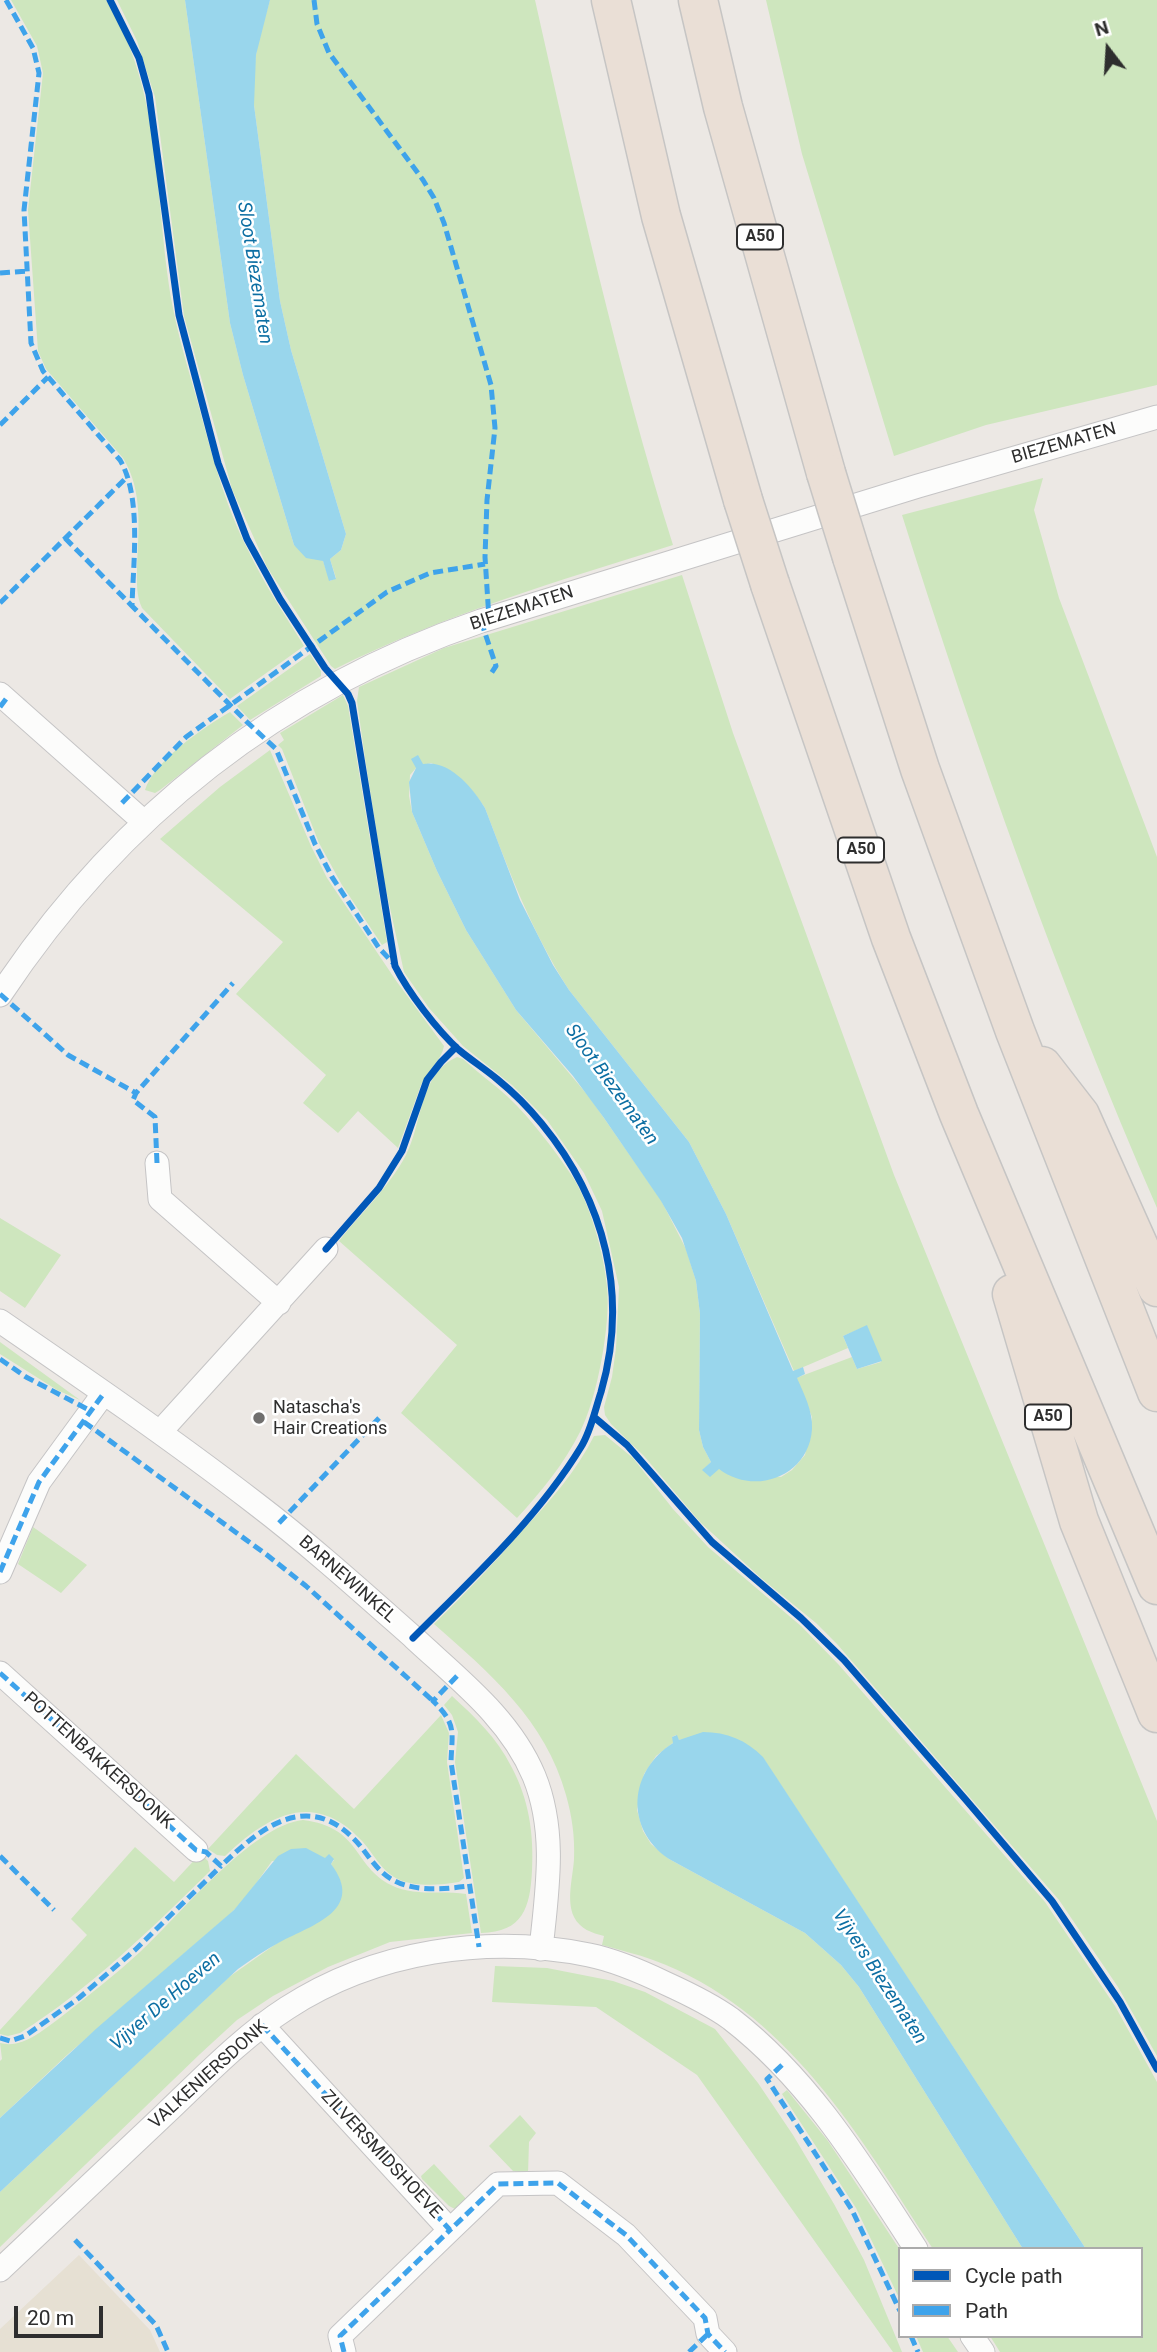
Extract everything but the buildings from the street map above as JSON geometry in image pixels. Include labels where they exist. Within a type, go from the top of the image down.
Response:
[{"type":"highway","name":"A50","points":[[611,0],[662,216],[743,500],[891,938],[959,1114],[1157,1585]]},
{"type":"highway","name":"A50","points":[[698,0],[723,107],[826,473],[920,769],[1015,1031],[1157,1392]]},
{"type":"highway","name":"A50","points":[[1015,1031],[1080,1115],[1157,1287]]},
{"type":"highway","name":"A50","points":[[959,1114],[1079,1521],[1157,1713]]},
{"type":"street","name":"BIEZEMATEN","points":[[0,995],[68,901],[144,822],[225,755],[281,716],[344,679],[425,642],[481,621],[734,542],[1157,417]]},
{"type":"street","points":[[0,694],[144,822]]},
{"type":"street","points":[[157,1163],[160,1199],[279,1303]]},
{"type":"street","points":[[160,1432],[327,1249]]},
{"type":"street","name":"BARNEWINKEL","points":[[0,1321],[160,1432],[257,1504],[372,1600],[457,1676],[488,1708],[511,1735],[540,1791],[548,1831],[549,1869],[541,1949]]},
{"type":"street","points":[[0,1572],[39,1482],[104,1393]]},
{"type":"street","name":"POTTENBAKKERSDONK","points":[[0,1673],[196,1850]]},
{"type":"street","name":"VALKENIERSDONK","points":[[0,2270],[262,2025],[316,1991],[367,1970],[404,1958],[454,1948],[479,1947],[541,1949],[591,1955],[649,1975],[730,2018],[782,2065],[814,2099],[843,2136],[915,2247]]},
{"type":"street","name":"ZILVERSMIDSHOEVE","points":[[262,2025],[450,2230],[498,2184],[558,2183],[626,2235],[705,2318],[708,2334],[725,2352]]},
{"type":"street","points":[[344,2352],[340,2336],[450,2230]]},
{"type":"shaded area","points":[[79,2255],[150,2330],[160,2352],[0,2352],[0,2329]]},
{"type":"green space","points":[[11,0],[106,0],[138,71],[154,147],[172,303],[213,457],[232,514],[248,550],[304,646],[230,699],[142,608],[137,584],[137,498],[130,471],[123,458],[46,369],[38,351],[28,210],[43,73],[37,46]]},
{"type":"green space","points":[[117,0],[185,0],[230,323],[294,545],[323,561],[330,581],[336,578],[330,559],[341,550],[346,534],[291,350],[280,301],[254,105],[254,69],[258,41],[270,0],[535,0],[616,342],[673,545],[501,600],[417,632],[335,669],[331,666],[267,567],[232,489],[184,316],[155,97],[137,41]]},
{"type":"green space","points":[[766,0],[1157,0],[1157,385],[986,425],[894,456],[802,154]]},
{"type":"green space","points":[[1043,478],[1034,510],[1059,598],[1157,857],[1157,1208],[1086,1037],[1020,865],[959,691],[902,515]]},
{"type":"green space","points":[[682,575],[733,733],[894,1175],[1157,1821],[1157,2056],[1118,1987],[1059,1900],[837,1644],[700,1522],[605,1415],[604,1407],[616,1348],[619,1287],[602,1211],[584,1173],[547,1120],[512,1085],[463,1046],[429,1008],[404,972],[385,885],[357,701],[359,687],[444,648]],"holes":[[[431,763],[468,787],[485,808],[532,923],[569,990],[689,1142],[726,1214],[794,1371],[848,1348],[843,1336],[867,1326],[881,1362],[857,1369],[852,1357],[796,1378],[812,1417],[805,1455],[792,1470],[781,1477],[719,1469],[703,1470],[711,1462],[703,1447],[699,1430],[700,1314],[696,1281],[686,1249],[661,1200],[590,1098],[516,1010],[466,930],[437,871],[412,812],[409,796],[410,775],[416,768]]]},
{"type":"green space","points":[[310,654],[321,671],[321,676],[250,720],[237,706]]},
{"type":"green space","points":[[343,695],[348,706],[387,942],[382,945],[342,885],[319,843],[282,749],[278,745],[284,740],[280,733]]},
{"type":"green space","points":[[230,712],[243,725],[160,790],[155,793],[145,790],[158,768],[169,757],[207,726]]},
{"type":"green space","points":[[270,750],[327,878],[444,1046],[421,1085],[398,1148],[358,1111],[338,1133],[303,1103],[326,1075],[236,994],[283,942],[160,839],[220,787]]},
{"type":"green space","points":[[457,1057],[463,1059],[517,1106],[572,1176],[590,1214],[607,1287],[605,1340],[586,1418],[574,1444],[559,1466],[517,1518],[401,1413],[457,1345],[339,1241],[399,1166],[412,1142],[424,1100],[435,1075]]},
{"type":"green space","points":[[0,1218],[61,1255],[25,1308],[0,1291]]},
{"type":"green space","points":[[0,1342],[80,1400],[57,1390],[0,1354]]},
{"type":"green space","points":[[605,1435],[633,1458],[673,1509],[708,1547],[801,1626],[839,1665],[1045,1902],[1115,2006],[1157,2082],[1157,2352],[1000,2352],[991,2338],[1143,2338],[1143,2247],[1085,2247],[763,1758],[741,1742],[724,1735],[679,1740],[676,1735],[672,1737],[674,1742],[656,1756],[644,1774],[637,1810],[643,1831],[651,1844],[669,1859],[805,1933],[841,1965],[859,1987],[1022,2247],[932,2247],[847,2121],[816,2080],[781,2043],[743,2010],[700,1982],[653,1960],[602,1945],[604,1936],[583,1927],[574,1917],[570,1896],[574,1859],[573,1827],[557,1768],[545,1744],[514,1700],[434,1624],[553,1497],[571,1474],[594,1436]]},
{"type":"green space","points":[[33,1527],[87,1565],[61,1593],[18,1564]]},
{"type":"green space","points":[[452,1696],[485,1728],[499,1746],[517,1778],[529,1817],[532,1871],[526,1907],[515,1923],[495,1932],[481,1933],[455,1762],[458,1732],[452,1715],[444,1705]]},
{"type":"green space","points":[[441,1715],[449,1733],[447,1762],[464,1878],[459,1882],[437,1885],[400,1880],[384,1868],[363,1842],[345,1826],[327,1816],[310,1812],[293,1813],[275,1819],[225,1856],[217,1855],[208,1849],[296,1754],[354,1809]]},
{"type":"green space","points":[[303,1820],[336,1830],[369,1868],[391,1885],[409,1891],[466,1894],[472,1933],[390,1942],[328,1967],[273,1996],[237,2020],[200,2054],[0,2247],[0,2192],[229,1977],[341,1898],[341,1883],[331,1864],[334,1860],[325,1858],[272,1861],[245,1899],[229,1915],[67,2055],[0,2118],[0,2043],[25,2041],[47,2027],[131,1961],[239,1854],[283,1826]]},
{"type":"green space","points":[[135,1847],[174,1882],[200,1854],[208,1861],[210,1871],[142,1936],[71,1997],[20,2033],[8,2036],[0,2034],[0,2030],[87,1935],[71,1919]]},
{"type":"green space","points":[[495,1966],[547,1968],[613,1981],[645,1992],[715,2029],[758,2083],[834,2204],[864,2260],[902,2352],[893,2352],[697,2075],[596,2007],[492,2002]]},
{"type":"green space","points":[[787,2090],[828,2141],[898,2247],[898,2296],[856,2208],[782,2094]]},
{"type":"green space","points":[[520,2115],[536,2133],[529,2142],[528,2174],[513,2171],[489,2146]]},
{"type":"green space","points":[[434,2164],[469,2202],[457,2210],[449,2206],[422,2179],[421,2176]]},
{"type":"green space","points":[[917,2338],[948,2338],[958,2352],[923,2352]]},
{"type":"water","name":"Sloot Biezematen","points":[[185,0],[270,0],[256,55],[254,105],[280,301],[291,350],[346,534],[341,550],[330,559],[336,579],[329,581],[323,561],[306,558],[294,545],[230,323]]},
{"type":"water","name":"Sloot Biezematen","points":[[418,755],[423,764],[451,770],[474,792],[485,808],[520,900],[553,965],[569,990],[689,1142],[726,1214],[793,1371],[803,1367],[805,1374],[797,1378],[811,1416],[809,1446],[790,1470],[778,1477],[748,1481],[719,1469],[710,1477],[702,1470],[711,1462],[703,1447],[699,1430],[700,1314],[696,1281],[682,1238],[661,1201],[604,1118],[573,1076],[516,1010],[466,930],[412,812],[409,782],[416,768],[411,759]]},
{"type":"water","points":[[867,1325],[882,1361],[857,1369],[843,1336]]},
{"type":"water","name":"Vijvers Biezematen","points":[[703,1732],[720,1734],[736,1738],[763,1757],[1085,2247],[1022,2247],[859,1987],[841,1965],[805,1933],[669,1859],[654,1846],[644,1832],[639,1816],[641,1784],[647,1769],[658,1755],[673,1743],[672,1737],[677,1735],[679,1740]]},
{"type":"water","name":"Vijver De Hoeven","points":[[306,1848],[325,1858],[329,1854],[334,1859],[331,1864],[340,1880],[342,1893],[339,1904],[331,1914],[269,1948],[238,1969],[0,2192],[0,2118],[97,2028],[234,1910],[278,1856],[291,1849]]},
{"type":"marked path","points":[[6,0],[33,48],[39,73],[24,210],[31,343],[43,371],[120,460],[127,475],[135,531],[132,606],[276,749],[315,844],[332,877],[379,948],[393,963]]},
{"type":"marked path","points":[[314,0],[317,24],[329,53],[434,198],[444,223],[491,385],[495,428],[487,500],[485,557],[489,619]]},
{"type":"marked path","points":[[0,273],[27,271]]},
{"type":"marked path","points":[[0,425],[48,377]]},
{"type":"marked path","points":[[0,603],[128,476]]},
{"type":"marked path","points":[[65,538],[132,606]]},
{"type":"marked path","points":[[122,803],[186,737],[387,592],[430,573],[485,564]]},
{"type":"marked path","points":[[481,621],[496,666],[490,675]]},
{"type":"marked path","points":[[0,707],[6,699]]},
{"type":"marked path","points":[[157,1163],[155,1117],[133,1100],[136,1093],[233,983]]},
{"type":"marked path","points":[[0,994],[68,1055],[136,1093]]},
{"type":"marked path","points":[[0,1359],[26,1377],[91,1411]]},
{"type":"marked path","points":[[0,1572],[39,1482],[104,1393]]},
{"type":"marked path","points":[[279,1523],[381,1416]]},
{"type":"marked path","points":[[84,1422],[306,1586],[433,1701]]},
{"type":"marked path","points":[[0,1673],[196,1850],[206,1852],[221,1866],[267,1828],[301,1816],[318,1817],[336,1825],[354,1839],[377,1867],[395,1881],[422,1888],[469,1886]]},
{"type":"marked path","points":[[457,1676],[433,1701],[450,1722],[451,1762],[479,1947]]},
{"type":"marked path","points":[[0,1856],[54,1910]]},
{"type":"marked path","points":[[0,2038],[10,2041],[25,2036],[79,1998],[135,1950],[221,1866]]},
{"type":"marked path","points":[[262,2025],[450,2230],[498,2184],[558,2183],[626,2235],[705,2318],[708,2334],[725,2352]]},
{"type":"marked path","points":[[782,2065],[767,2079],[852,2210],[898,2307]]},
{"type":"marked path","points":[[344,2352],[340,2336],[450,2230]]},
{"type":"marked path","points":[[75,2240],[156,2325],[168,2352]]},
{"type":"marked path","points":[[689,2352],[708,2334]]},
{"type":"marked path","points":[[912,2338],[918,2352]]},
{"type":"cycle path","points":[[110,0],[139,58],[149,94],[179,315],[218,463],[247,539],[280,599],[325,668],[348,694],[352,703],[395,966],[415,999],[450,1042],[509,1089],[542,1124],[582,1185],[606,1250],[612,1320],[609,1356],[601,1392],[584,1441],[564,1473],[524,1524],[413,1638]]},
{"type":"cycle path","points":[[326,1249],[379,1188],[402,1151],[427,1080],[456,1047]]},
{"type":"cycle path","points":[[594,1417],[627,1445],[712,1542],[801,1618],[844,1660],[966,1800],[1052,1901],[1120,2002],[1157,2069]]},
{"type":"place","name":"Natascha's Hair Creations","points":[[259,1418]]}]
